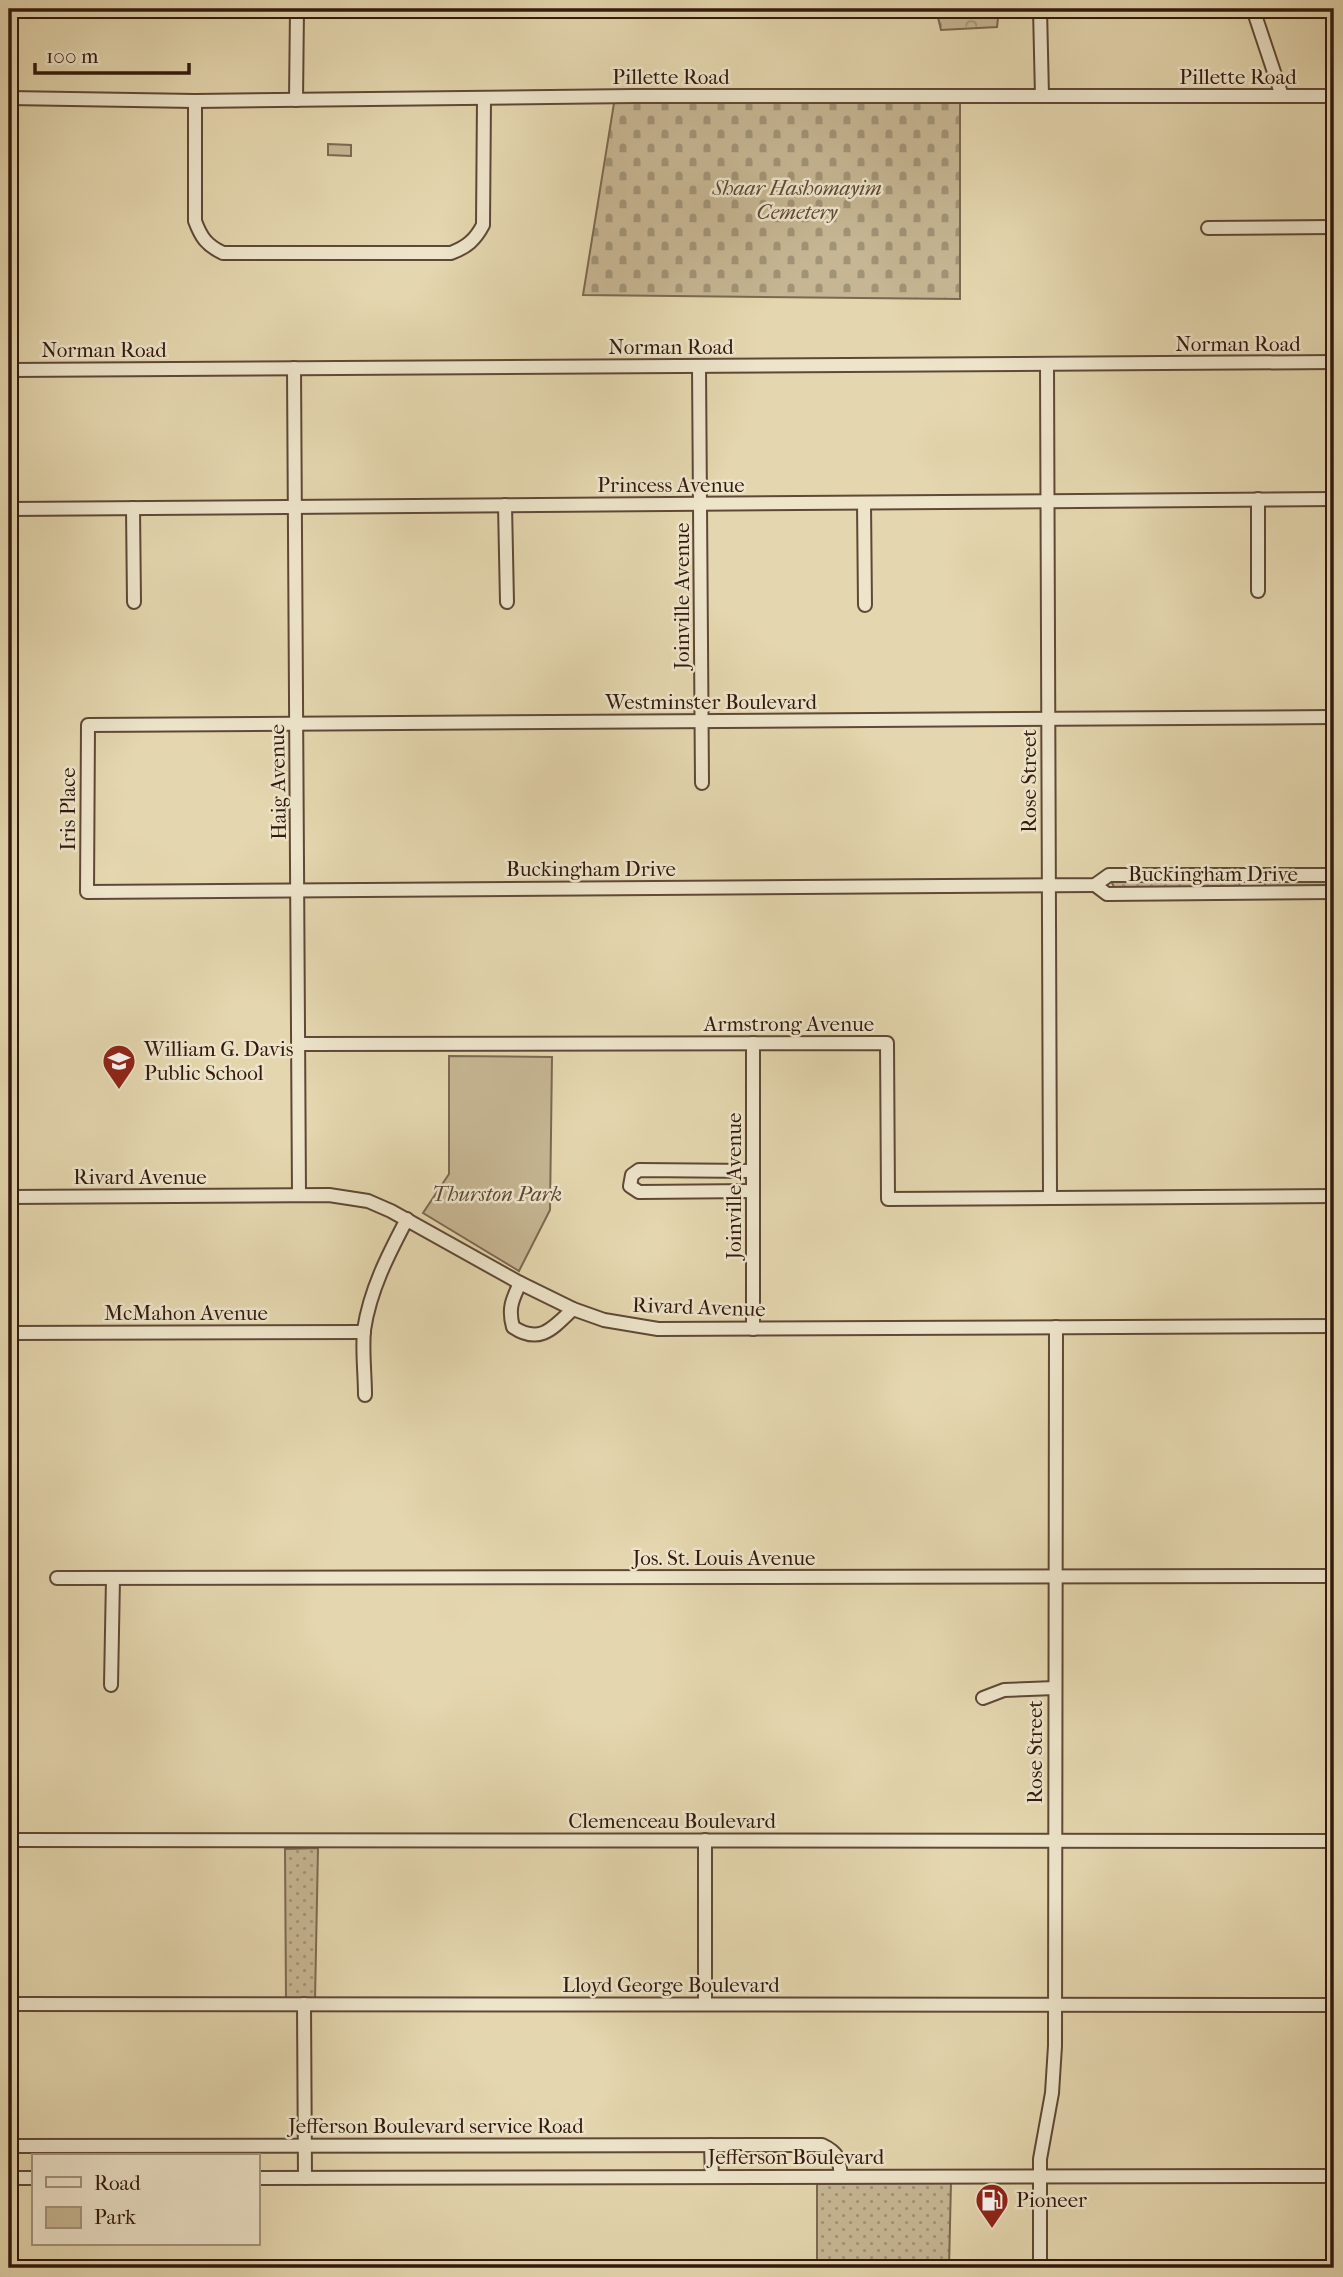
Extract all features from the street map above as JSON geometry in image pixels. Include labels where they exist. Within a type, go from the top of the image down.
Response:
[{"type":"street","points":[[296,100],[297,9]]},
{"type":"street","points":[[1040,9],[1042,96]]},
{"type":"street","points":[[1253,9],[1282,96]]},
{"type":"street","name":"Pillette Road","points":[[9,98],[195,101],[634,96],[1334,96]]},
{"type":"street","points":[[195,101],[195,220],[202,237],[211,247],[223,253],[452,253],[465,248],[476,238],[483,225],[484,98]]},
{"type":"street","points":[[1208,228],[1334,227]]},
{"type":"street","name":"Norman Road","points":[[9,370],[1334,362]]},
{"type":"street","name":"Rose Street","points":[[1047,364],[1051,1198]]},
{"type":"street","name":"Joinville Avenue","points":[[699,366],[702,783]]},
{"type":"street","name":"Haig Avenue","points":[[294,368],[299,1195]]},
{"type":"street","points":[[1258,499],[1258,591]]},
{"type":"street","name":"Princess Avenue","points":[[9,509],[1334,499]]},
{"type":"street","points":[[864,503],[865,605]]},
{"type":"street","points":[[505,505],[507,603]]},
{"type":"street","points":[[133,509],[134,602]]},
{"type":"street","name":"Westminster Boulevard","points":[[88,726],[1334,717]]},
{"type":"street","name":"Iris Place","points":[[87,892],[88,726]]},
{"type":"street","name":"Buckingham Drive","points":[[87,892],[1095,885],[1109,876],[1334,875]]},
{"type":"street","name":"Buckingham Drive","points":[[1095,885],[1107,894],[1334,892]]},
{"type":"street","name":"Armstrong Avenue","points":[[298,1044],[887,1042],[888,1199],[1334,1196]]},
{"type":"street","name":"Joinville Avenue","points":[[753,1329],[754,1043]]},
{"type":"street","points":[[753,1171],[639,1170],[632,1175],[631,1186],[639,1192],[753,1192]]},
{"type":"street","name":"Rivard Avenue","points":[[9,1197],[329,1195],[368,1201],[407,1219],[520,1283],[573,1309],[604,1320],[658,1329],[1334,1326]]},
{"type":"street","points":[[365,1395],[364,1332],[372,1294],[385,1261],[407,1219]]},
{"type":"street","points":[[520,1283],[509,1314],[513,1327],[523,1334],[550,1332],[573,1309]]},
{"type":"street","name":"Rose Street","points":[[1040,2268],[1040,2176],[1044,2132],[1052,2093],[1055,2046],[1056,1327]]},
{"type":"street","name":"McMahon Avenue","points":[[9,1333],[364,1332]]},
{"type":"street","name":"Jos. St. Louis Avenue","points":[[57,1578],[1334,1576]]},
{"type":"street","points":[[111,1685],[113,1578]]},
{"type":"street","points":[[983,1698],[1004,1690],[1055,1688]]},
{"type":"street","name":"Clemenceau Boulevard","points":[[9,1840],[1334,1841]]},
{"type":"street","points":[[705,1840],[705,2004]]},
{"type":"street","name":"Lloyd George Boulevard","points":[[9,2004],[1334,2005]]},
{"type":"street","points":[[304,2004],[305,2178]]},
{"type":"street","points":[[710,2145],[712,2177]]},
{"type":"street","name":"Jefferson Boulevard service Road","points":[[9,2146],[822,2145],[834,2150],[841,2176]]},
{"type":"street","name":"Jefferson Boulevard","points":[[259,2178],[1334,2176]]},
{"type":"street","points":[[9,2178],[32,2178]]},
{"type":"green space","points":[[936,9],[999,9],[997,27],[941,30]]},
{"type":"green space","name":"Shaar Hashomayim Cemetery","points":[[960,101],[960,299],[583,295],[614,103]]},
{"type":"green space","points":[[328,144],[351,145],[351,156],[328,155]]},
{"type":"green space","points":[[1334,879],[1334,888],[1266,888],[1264,881]]},
{"type":"green space","points":[[1116,880],[1238,880],[1240,886],[1115,889],[1112,883]]},
{"type":"green space","name":"Thurston Park","points":[[449,1056],[552,1057],[550,1210],[519,1271],[423,1213],[449,1174]]},
{"type":"green space","points":[[318,1848],[315,2000],[286,2000],[285,1849]]},
{"type":"green space","points":[[951,2182],[949,2268],[817,2268],[817,2184]]},
{"type":"place","name":"William G. Davis Public School","points":[[119,1091]]},
{"type":"place","name":"Pioneer","points":[[992,2230]]}]
